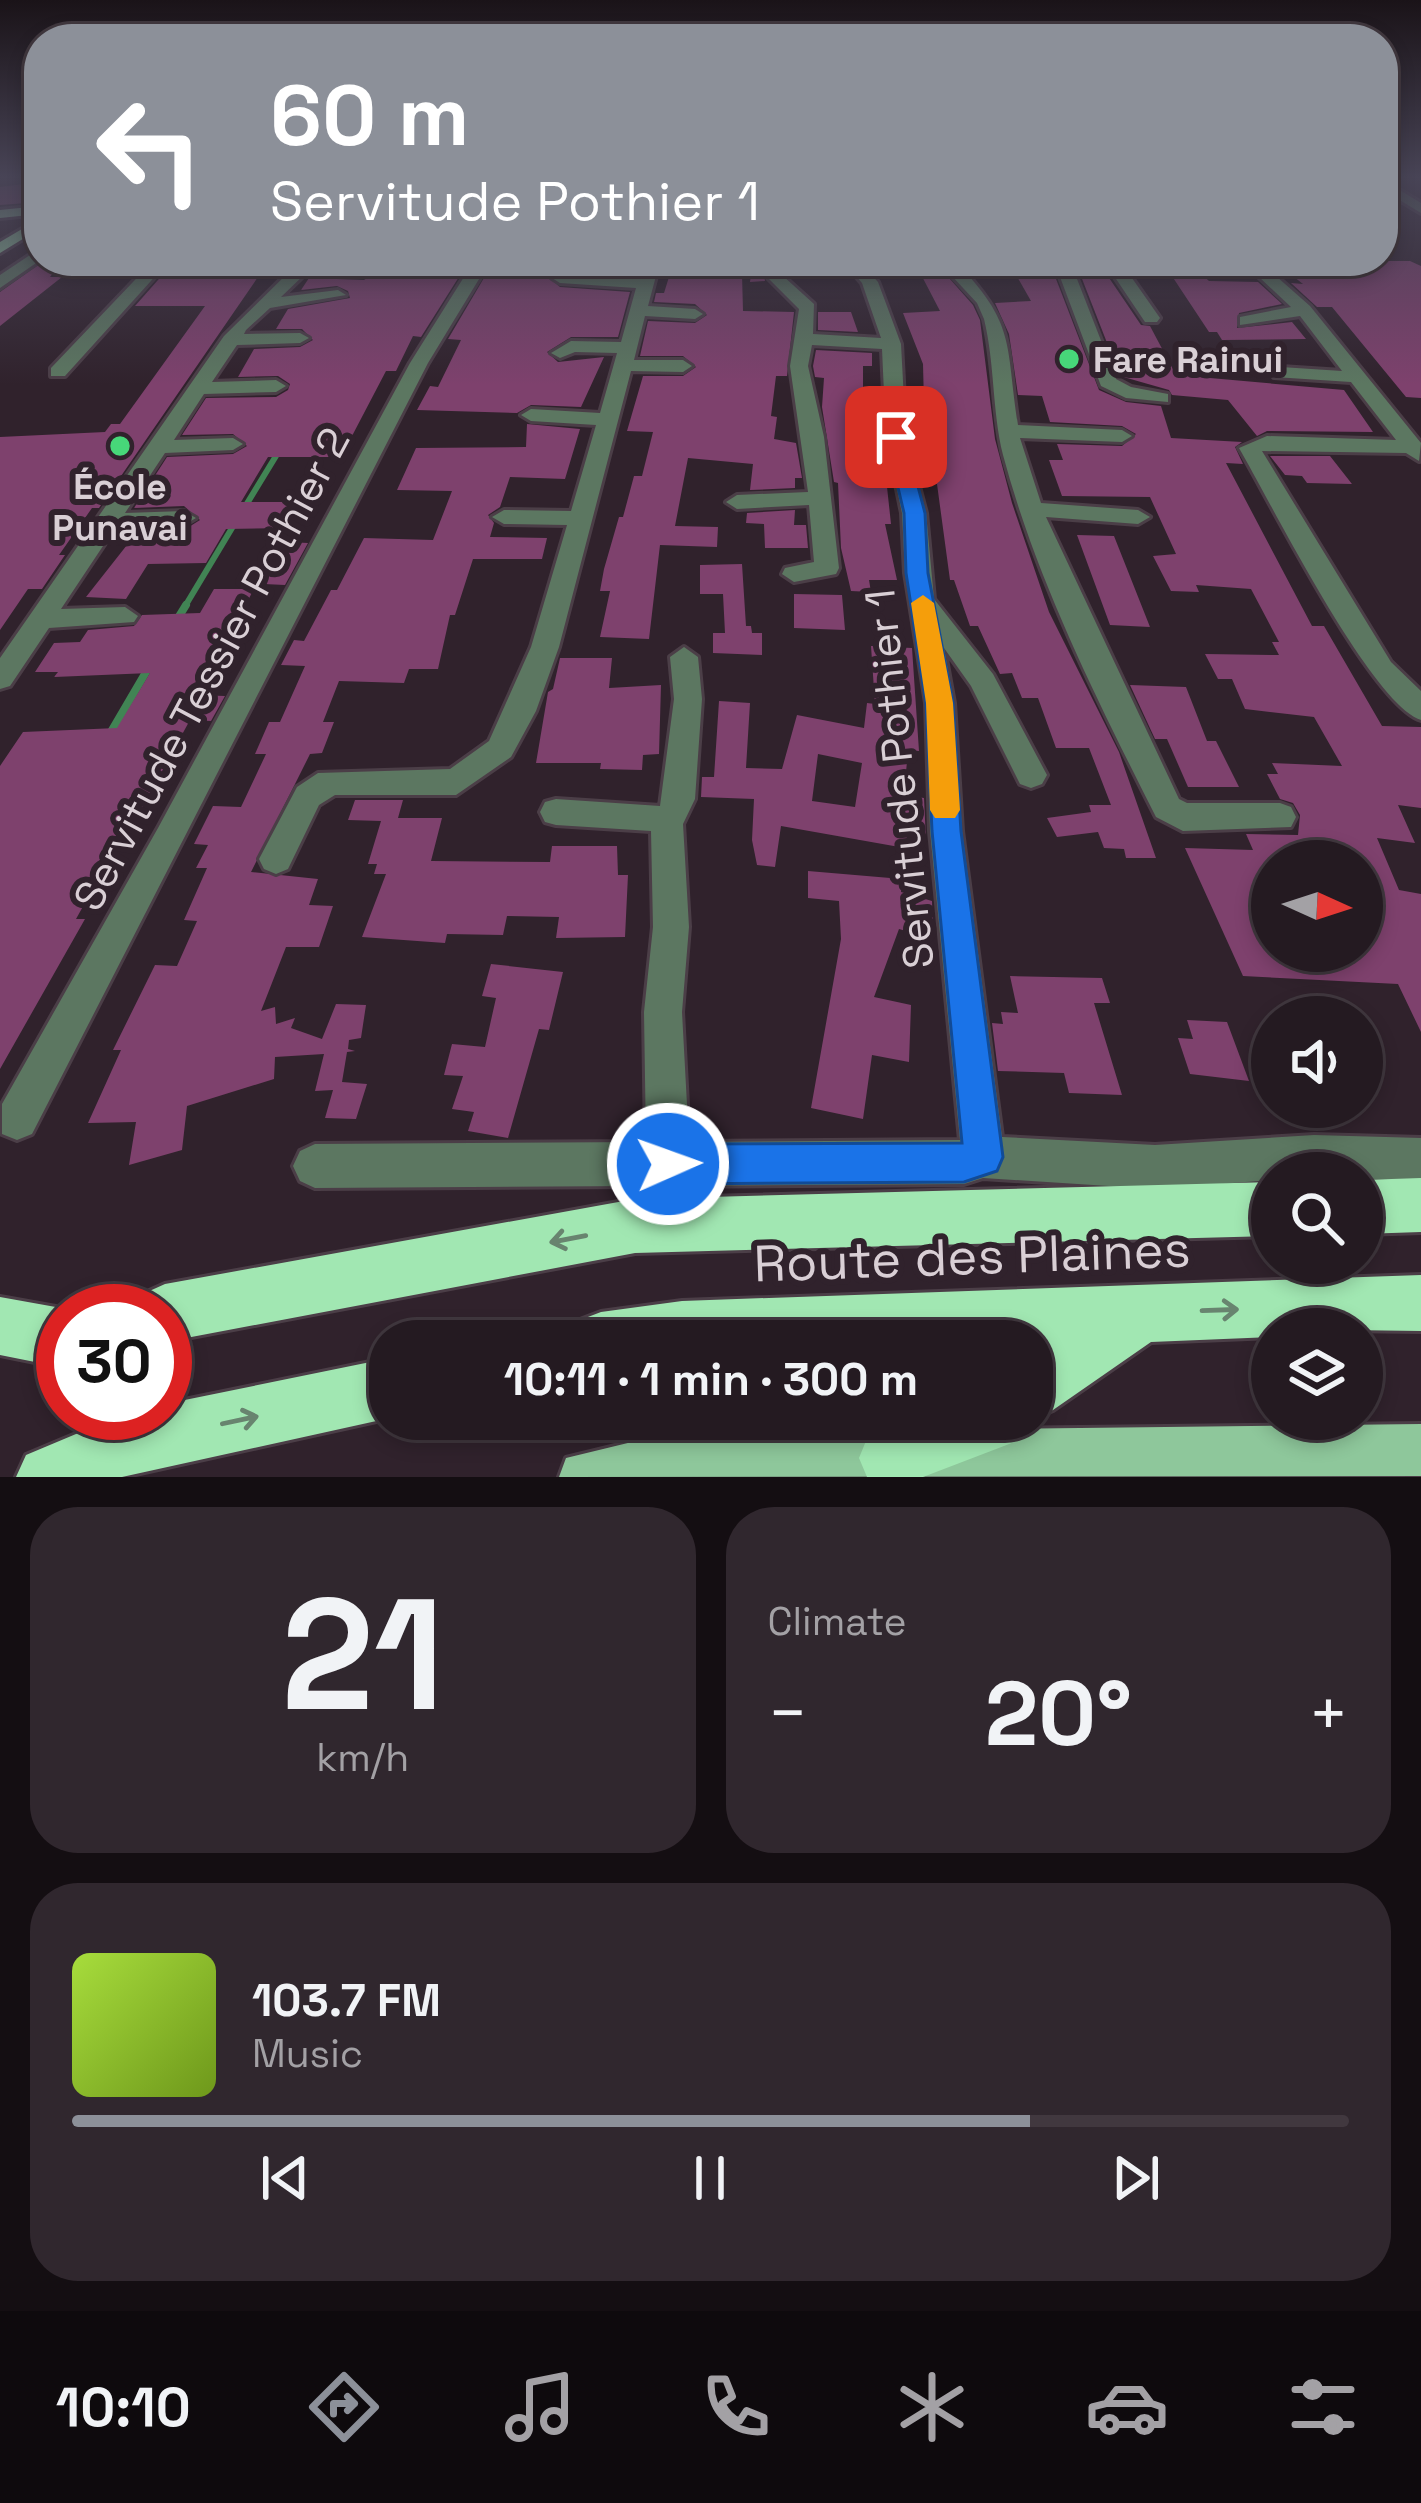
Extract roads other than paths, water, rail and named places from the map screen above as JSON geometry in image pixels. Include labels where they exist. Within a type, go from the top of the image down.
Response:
[{"type":"highway","points":[[1383,1206],[1421,1205]]},
{"type":"highway","name":"Route des Plaines","points":[[192,1308],[635,1226],[1251,1210]]},
{"type":"highway","name":"Route des Plaines","points":[[953,1320],[1421,1303]]},
{"type":"highway","points":[[1053,1374],[1142,1313]]},
{"type":"highway","points":[[0,1326],[36,1333]]},
{"type":"highway","points":[[48,1477],[128,1443],[369,1392]]},
{"type":"highway","points":[[890,1458],[938,1440]]},
{"type":"main road","points":[[585,1477],[669,1460],[1421,1450]]},
{"type":"street","points":[[58,372],[146,276]]},
{"type":"street","points":[[0,680],[230,340],[294,276]]},
{"type":"street","name":"Servitude Tessier Pothier 2","points":[[17,1119],[445,317],[472,276]]},
{"type":"street","name":"Servitude Pothier 1","points":[[865,276],[892,344],[896,437],[914,513],[922,600],[940,703],[946,831],[983,1157]]},
{"type":"street","points":[[958,276],[993,319],[1008,431],[1059,584],[1088,632],[1167,808],[1183,817],[1280,817]]},
{"type":"street","points":[[1067,276],[1108,382],[1126,392],[1161,398]]},
{"type":"street","points":[[1122,276],[1150,318]]},
{"type":"street","points":[[1267,276],[1304,310],[1417,452]]},
{"type":"street","points":[[560,278],[645,285],[694,314]]},
{"type":"street","points":[[776,278],[808,308],[799,366],[814,437],[827,568],[794,574]]},
{"type":"street","points":[[276,859],[316,787],[328,782],[456,782],[500,749],[521,711],[545,646],[645,285]]},
{"type":"street","points":[[268,303],[338,295]]},
{"type":"street","points":[[1246,321],[1304,310]]},
{"type":"street","points":[[230,340],[300,338]]},
{"type":"street","points":[[804,339],[892,344]]},
{"type":"street","points":[[560,353],[572,346],[683,366]]},
{"type":"street","points":[[1281,373],[1358,377]]},
{"type":"street","points":[[198,388],[276,386]]},
{"type":"street","points":[[530,415],[610,420]]},
{"type":"street","points":[[1008,431],[1122,436]]},
{"type":"street","points":[[1417,452],[1267,442],[1250,448],[1381,669],[1421,709]]},
{"type":"street","points":[[158,447],[233,444]]},
{"type":"street","points":[[737,502],[818,498]]},
{"type":"street","points":[[1034,509],[1138,517]]},
{"type":"street","points":[[504,517],[580,518]]},
{"type":"street","points":[[108,521],[184,518]]},
{"type":"street","points":[[922,600],[983,681],[1031,775]]},
{"type":"street","points":[[42,619],[125,616]]},
{"type":"street","points":[[668,1164],[663,1012],[671,927],[668,824],[679,799],[688,699],[684,657]]},
{"type":"street","points":[[556,812],[656,818],[668,824]]},
{"type":"street","points":[[315,1166],[964,1162],[983,1157],[1155,1167],[1314,1156],[1421,1160]]},
{"type":"waterway","points":[[541,279],[555,276]]},
{"type":"waterway","points":[[243,510],[279,451]]},
{"type":"waterway","points":[[184,608],[235,523]]},
{"type":"waterway","points":[[178,618],[186,605]]},
{"type":"waterway","points":[[108,737],[149,667]]},
{"type":"place","name":"Fare Rainui","points":[[1069,359]]},
{"type":"place","name":"École Punavai","points":[[120,446]]}]
